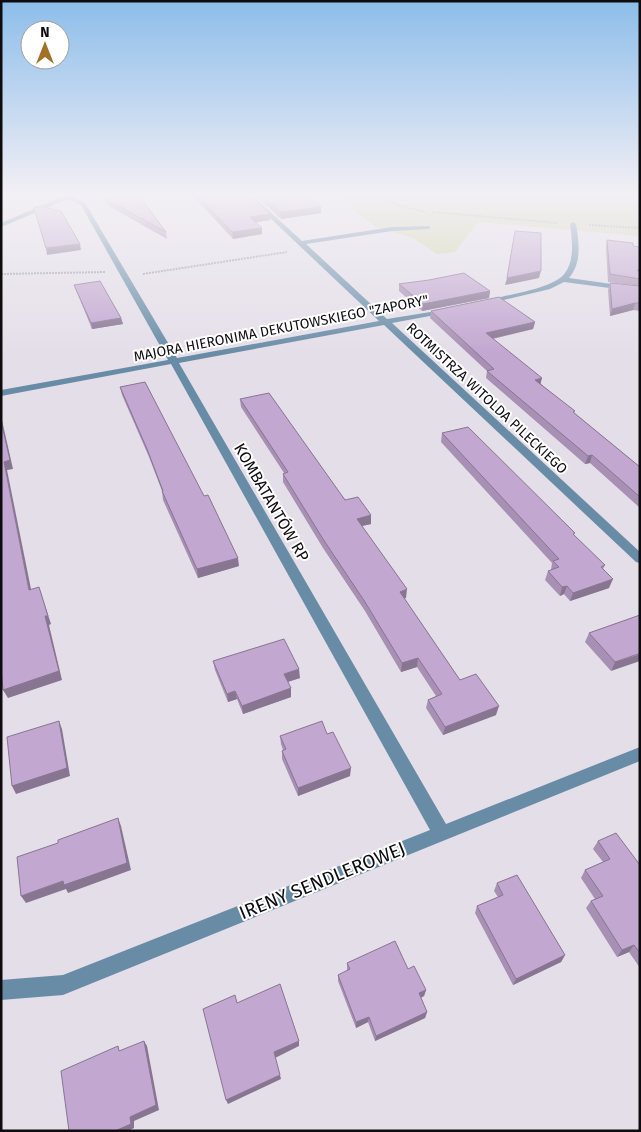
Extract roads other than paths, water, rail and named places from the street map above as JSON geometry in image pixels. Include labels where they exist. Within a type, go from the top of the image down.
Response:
[{"type":"street","name":"KOMBATANTÓW RP","points":[[109,249],[441,832]]},
{"type":"street","name":"ROTMISTRZA WITOLDA PILECKIEGO","points":[[307,249],[640,559]]},
{"type":"street","points":[[479,305],[547,288],[563,280],[570,274],[574,264],[574,249]]},
{"type":"street","points":[[563,280],[586,285],[640,290]]},
{"type":"street","name":"MAJORA HIERONIMA DEKUTOWSKIEGO \"ZAPORY\"","points":[[1,394],[451,310]]},
{"type":"street","name":"IRENY SENDLEROWEJ","points":[[1,990],[63,986],[441,832],[640,754]]}]
